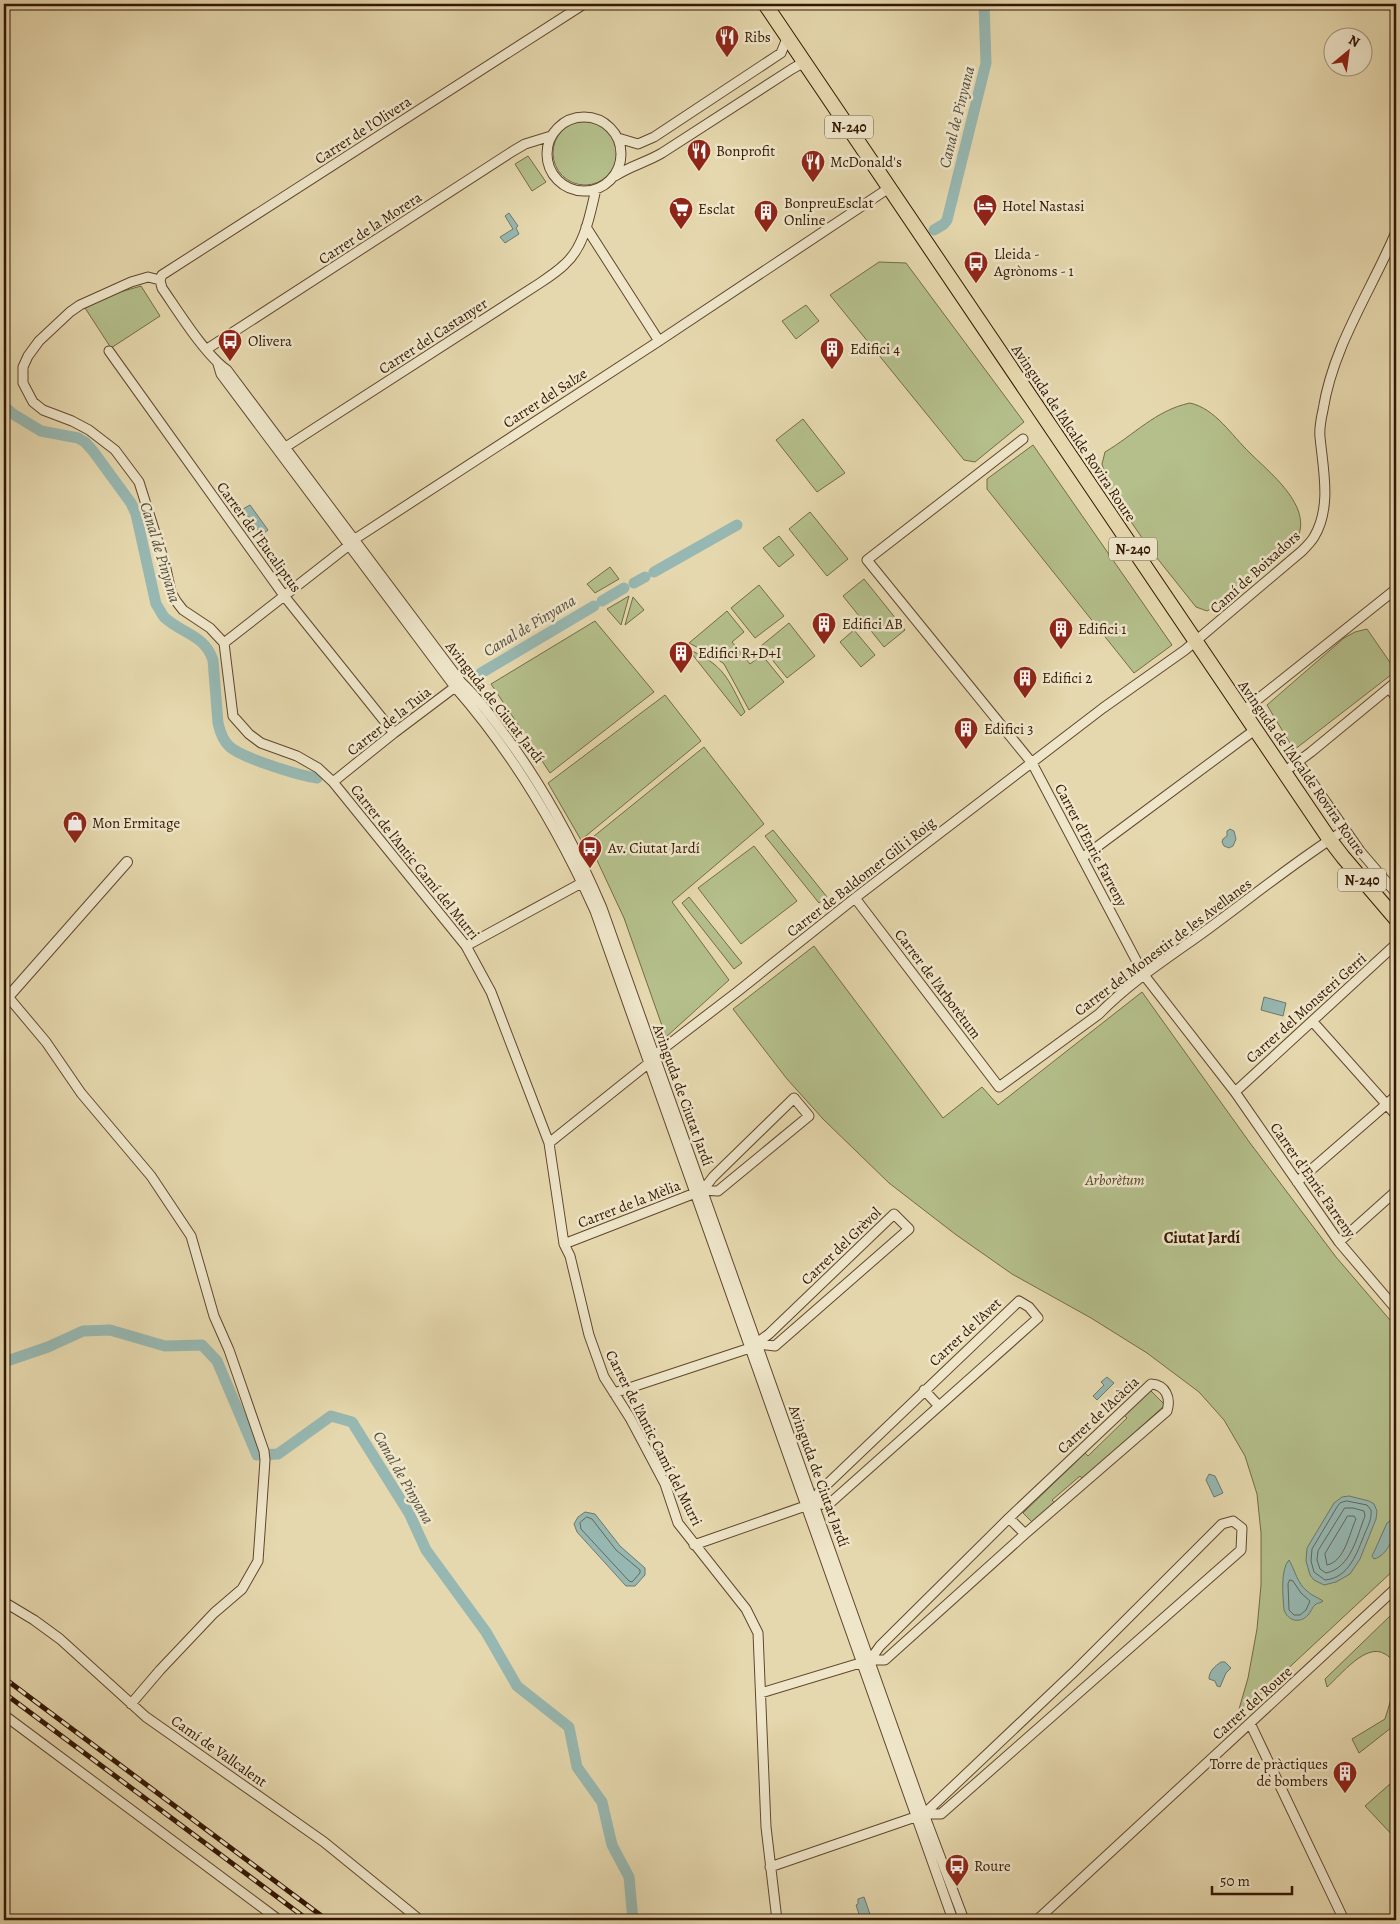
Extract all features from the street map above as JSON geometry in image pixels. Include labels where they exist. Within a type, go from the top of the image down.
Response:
[{"type":"main road","name":"Avinguda de l'Alcalde Rovira Roure","points":[[768,5],[889,188],[1330,840],[1396,919]]},
{"type":"street","name":"Carrer de l'Olivera","points":[[160,280],[162,275],[584,4]]},
{"type":"street","points":[[618,138],[633,143],[643,142],[781,53],[788,35]]},
{"type":"street","points":[[614,177],[622,158],[618,138],[612,128],[602,121],[591,117],[579,116],[558,126],[551,136],[547,148],[547,161],[552,173],[560,182],[571,189],[583,191],[596,189],[606,184],[624,170],[646,162],[662,153],[792,68],[799,65],[808,66]]},
{"type":"street","points":[[716,96],[717,116]]},
{"type":"street","points":[[706,103],[717,116]]},
{"type":"street","name":"Carrer de la Morera","points":[[207,349],[525,144],[551,136]]},
{"type":"street","name":"Carrer del Salze","points":[[224,643],[285,597],[355,539],[659,341],[889,188]]},
{"type":"street","name":"Carrer del Castanyer","points":[[282,449],[540,283],[566,264],[578,248],[586,228],[596,189]]},
{"type":"street","points":[[586,228],[659,341]]},
{"type":"street","name":"Camí de Boixadors","points":[[1196,641],[1302,552],[1314,538],[1324,508],[1325,483],[1320,435],[1323,408],[1331,376],[1337,354],[1396,232]]},
{"type":"street","points":[[1388,251],[1396,257]]},
{"type":"street","points":[[160,280],[148,276],[131,282],[80,305],[70,312],[45,335],[28,356],[24,367],[23,382],[33,402],[43,410],[89,430],[114,450],[139,482],[165,564],[171,592],[183,610],[210,628],[224,643]]},
{"type":"street","name":"Avinguda de Ciutat Jardí","points":[[160,280],[162,288],[218,364],[221,374],[355,539],[458,685],[470,705],[525,780],[573,863],[586,881],[594,911],[652,1059],[921,1815],[964,1920]]},
{"type":"street","name":"Carrer de l'Eucaliptus","points":[[109,352],[285,597],[394,733]]},
{"type":"street","name":"Carrer d'Enric Farreny","points":[[1023,439],[867,560],[1032,763],[1144,975],[1234,1092],[1339,1242],[1396,1309]]},
{"type":"street","name":"Avinguda de Ciutat Jardí","points":[[282,449],[348,546],[458,685]]},
{"type":"street","points":[[1243,710],[1396,589]]},
{"type":"street","name":"Carrer de Baldomer Gili i Roig","points":[[549,1143],[855,898],[1103,708],[1196,641]]},
{"type":"street","name":"Carrer de l'Antic Camí del Murri","points":[[224,643],[234,716],[249,734],[262,743],[297,756],[318,768],[333,782],[466,946],[491,992],[549,1143],[564,1244],[570,1256],[589,1335],[604,1376],[648,1449],[665,1484],[678,1523],[746,1609],[758,1633],[766,1827],[777,1920]]},
{"type":"street","name":"Carrer de la Tuia","points":[[333,782],[458,685]]},
{"type":"street","points":[[1284,772],[1393,685],[1396,697]]},
{"type":"street","points":[[1082,858],[1256,729]]},
{"type":"street","name":"Avinguda de l'Alcalde Rovira Roure","points":[[1298,762],[1362,855],[1396,893]]},
{"type":"street","name":"Carrer del Monestir de les Avellanes","points":[[998,1087],[1099,1014],[1144,975],[1345,830]]},
{"type":"street","points":[[127,862],[6,994],[46,1042],[80,1093],[151,1176],[191,1236],[214,1316],[229,1350],[264,1451],[265,1460],[258,1561],[242,1589],[214,1613],[131,1704]]},
{"type":"street","points":[[466,946],[586,881]]},
{"type":"street","name":"Carrer de l'Arborètum","points":[[855,898],[998,1087]]},
{"type":"street","name":"Carrer del Monsteri Gerri","points":[[1234,1092],[1313,1022],[1396,944]]},
{"type":"street","points":[[1313,1022],[1396,1115]]},
{"type":"street","points":[[1298,1182],[1396,1096]]},
{"type":"street","name":"Carrer de la Mèlia","points":[[564,1244],[699,1192],[718,1191],[809,1116],[794,1098],[699,1192]]},
{"type":"street","points":[[1339,1242],[1396,1192]]},
{"type":"street","name":"Carrer del Grèvol","points":[[614,1393],[754,1346],[774,1346],[909,1229],[894,1214],[754,1346]]},
{"type":"street","name":"Carrer de l'Avet","points":[[694,1545],[810,1504],[828,1504],[1038,1318],[1029,1308],[1018,1301],[819,1492],[810,1504]]},
{"type":"street","name":"Carrer de l'Acàcia","points":[[761,1693],[866,1661],[885,1660],[1025,1534],[1167,1411],[1170,1401],[1166,1392],[1158,1384],[1151,1384],[1009,1518],[866,1661]]},
{"type":"street","points":[[924,1390],[938,1405]]},
{"type":"street","points":[[1009,1518],[1025,1534]]},
{"type":"street","points":[[770,1867],[921,1815],[941,1814],[1241,1550],[1242,1528],[1233,1521],[1222,1524],[1076,1670],[921,1815]]},
{"type":"street","name":"Carrer del Roure","points":[[1037,1920],[1396,1588]]},
{"type":"street","name":"Camí de Vallcalent","points":[[4,1602],[34,1620],[60,1639],[146,1717],[324,1842],[420,1920]]},
{"type":"street","points":[[1076,1670],[1089,1683]]},
{"type":"street","points":[[4,1715],[279,1920]]},
{"type":"street","points":[[1250,1723],[1344,1920]]},
{"type":"street","name":"Avinguda de Ciutat Jardí","points":[[921,1815],[953,1920]]},
{"type":"green space","points":[[585,121],[603,127],[611,135],[617,153],[611,171],[603,179],[585,185],[567,179],[559,171],[553,153],[559,135],[567,127]]},
{"type":"green space","points":[[528,156],[546,182],[532,191],[515,164]]},
{"type":"green space","points":[[879,262],[906,263],[1024,422],[975,462],[964,460],[830,295]]},
{"type":"green space","points":[[141,286],[160,316],[111,348],[85,308],[106,296]]},
{"type":"green space","points":[[806,305],[819,321],[796,339],[782,321]]},
{"type":"green space","points":[[1190,403],[1208,411],[1223,424],[1279,482],[1296,506],[1300,518],[1300,531],[1291,548],[1268,564],[1230,596],[1207,611],[1196,607],[1149,548],[1110,491],[1102,464],[1105,452],[1166,411]]},
{"type":"green space","points":[[803,419],[845,473],[817,492],[776,440]]},
{"type":"green space","points":[[1033,445],[1172,645],[1134,673],[987,489],[987,479]]},
{"type":"green space","points":[[810,512],[848,559],[827,576],[789,529]]},
{"type":"green space","points":[[779,536],[794,555],[779,567],[763,548]]},
{"type":"green space","points":[[610,567],[619,579],[595,593],[587,584]]},
{"type":"green space","points":[[864,579],[905,630],[884,647],[843,596]]},
{"type":"green space","points":[[759,585],[784,616],[755,638],[731,608]]},
{"type":"green space","points":[[629,596],[621,625],[607,609]]},
{"type":"green space","points":[[633,597],[644,610],[625,625]]},
{"type":"green space","points":[[727,611],[744,632],[732,642],[750,664],[762,655],[784,682],[749,710],[724,664],[712,655],[689,643]]},
{"type":"green space","points":[[595,621],[654,692],[550,773],[491,684]]},
{"type":"green space","points":[[789,623],[815,656],[787,678],[761,646]]},
{"type":"green space","points":[[1367,629],[1396,671],[1294,750],[1267,705],[1344,638],[1355,632]]},
{"type":"green space","points":[[854,630],[875,655],[861,667],[840,642]]},
{"type":"green space","points":[[688,649],[710,661],[724,674],[745,712],[741,716]]},
{"type":"green space","points":[[665,695],[701,741],[581,840],[548,783]]},
{"type":"green space","points":[[704,747],[764,824],[672,902],[729,980],[666,1037],[624,918],[588,841]]},
{"type":"green space","points":[[773,830],[827,897],[819,903],[765,836]]},
{"type":"green space","points":[[754,846],[797,901],[741,944],[698,888]]},
{"type":"green space","points":[[689,897],[742,963],[734,969],[682,903]]},
{"type":"green space","name":"Arborètum","points":[[814,946],[943,1118],[982,1087],[998,1105],[1142,992],[1250,1143],[1336,1257],[1396,1327],[1396,1568],[1237,1716],[1248,1678],[1257,1629],[1261,1585],[1261,1533],[1257,1494],[1245,1456],[1224,1420],[1199,1392],[1147,1353],[1091,1318],[1012,1274],[955,1234],[889,1183],[823,1119],[787,1079],[733,1009]]},
{"type":"green space","points":[[1150,1390],[1165,1405],[1083,1479],[1080,1476],[1052,1500],[1055,1503],[1033,1523],[1023,1513],[1085,1453],[1088,1456],[1127,1418],[1124,1415]]},
{"type":"green space","points":[[1391,1615],[1396,1621],[1396,1670],[1393,1661],[1385,1654],[1378,1651],[1370,1652],[1346,1668],[1327,1687],[1325,1679]]},
{"type":"green space","points":[[1392,1696],[1396,1696],[1396,1724],[1359,1753],[1352,1739],[1385,1719]]},
{"type":"green space","points":[[1390,1784],[1396,1791],[1396,1839],[1365,1806]]},
{"type":"water","points":[[509,213],[518,226],[516,228],[519,234],[505,243],[500,237],[513,229],[505,216]]},
{"type":"water","points":[[250,505],[268,530],[261,535],[243,509]]},
{"type":"water","points":[[1230,829],[1234,831],[1236,839],[1233,846],[1229,848],[1224,846],[1222,842],[1227,836],[1227,831]]},
{"type":"water","points":[[1264,997],[1286,1003],[1283,1016],[1261,1010]]},
{"type":"water","points":[[1107,1377],[1114,1383],[1097,1400],[1093,1396],[1104,1385],[1101,1382]]},
{"type":"water","points":[[1209,1474],[1215,1476],[1223,1493],[1214,1497],[1206,1480]]},
{"type":"water","points":[[1349,1496],[1374,1504],[1377,1511],[1376,1519],[1360,1559],[1350,1574],[1336,1582],[1324,1585],[1314,1580],[1310,1575],[1306,1561],[1307,1548],[1334,1503],[1342,1497]]},
{"type":"water","points":[[585,1512],[595,1514],[620,1546],[645,1568],[645,1575],[635,1586],[626,1586],[577,1532],[574,1524],[578,1517]]},
{"type":"water","points":[[1390,1521],[1394,1531],[1391,1543],[1379,1557],[1374,1559],[1372,1556],[1387,1523]]},
{"type":"water","points":[[1289,1560],[1298,1580],[1304,1588],[1323,1601],[1316,1604],[1309,1614],[1301,1620],[1291,1619],[1284,1610],[1283,1577]]},
{"type":"water","points":[[1221,1662],[1225,1662],[1231,1668],[1226,1673],[1220,1687],[1217,1686],[1215,1681],[1209,1679],[1209,1676],[1211,1671]]},
{"type":"water","points":[[864,1897],[871,1917],[861,1920],[856,1905],[858,1904],[858,1899]]},
{"type":"waterway","name":"Canal de Pinyana","points":[[934,230],[947,220],[986,63],[984,4]]},
{"type":"waterway","name":"Canal de Pinyana","points":[[4,406],[13,414],[41,431],[78,438],[85,442],[131,503],[136,514],[156,604],[164,617],[171,623],[198,639],[209,651],[213,660],[218,723],[222,736],[228,745],[259,761],[317,778]]},
{"type":"waterway","name":"Canal de Pinyana","points":[[654,572],[737,525]]},
{"type":"waterway","name":"Canal de Pinyana","points":[[634,583],[645,577]]},
{"type":"waterway","name":"Canal de Pinyana","points":[[602,601],[624,588]]},
{"type":"waterway","name":"Canal de Pinyana","points":[[481,673],[594,606]]},
{"type":"waterway","name":"Canal de Pinyana","points":[[4,1362],[48,1347],[83,1331],[110,1330],[165,1346],[202,1345],[217,1361],[257,1455],[278,1454],[331,1416],[352,1422],[409,1513],[426,1550],[486,1632],[517,1686],[569,1727],[577,1767],[602,1802],[612,1845],[629,1877],[633,1920]]},
{"type":"railway","points":[[4,1678],[327,1920]]},
{"type":"railway","points":[[4,1693],[308,1920]]},
{"type":"place","name":"Ribs","points":[[727,58]]},
{"type":"place","name":"Bonprofit","points":[[699,172]]},
{"type":"place","name":"McDonald's","points":[[813,183]]},
{"type":"place","name":"Hotel Nastasi","points":[[985,227]]},
{"type":"place","name":"Esclat","points":[[681,230]]},
{"type":"place","name":"BonpreuEsclat Online","points":[[766,233]]},
{"type":"place","name":"Lleida - Agrònoms - 1","points":[[976,284]]},
{"type":"place","name":"Olivera","points":[[230,362]]},
{"type":"place","name":"Edifici 4","points":[[832,370]]},
{"type":"place","name":"Edifici AB","points":[[824,645]]},
{"type":"place","name":"Edifici 1","points":[[1061,650]]},
{"type":"place","name":"Edifici R+D+I","points":[[681,674]]},
{"type":"place","name":"Edifici 2","points":[[1025,699]]},
{"type":"place","name":"Edifici 3","points":[[966,750]]},
{"type":"place","name":"Mon Ermitage","points":[[75,844]]},
{"type":"place","name":"Av. Ciutat Jardí","points":[[590,869]]},
{"type":"place","name":"Torre de pràctiques de bombers","points":[[1345,1794]]},
{"type":"place","name":"Roure","points":[[957,1887]]},
{"type":"district","name":"Ciutat Jardí","points":[[1202,1237]]}]
